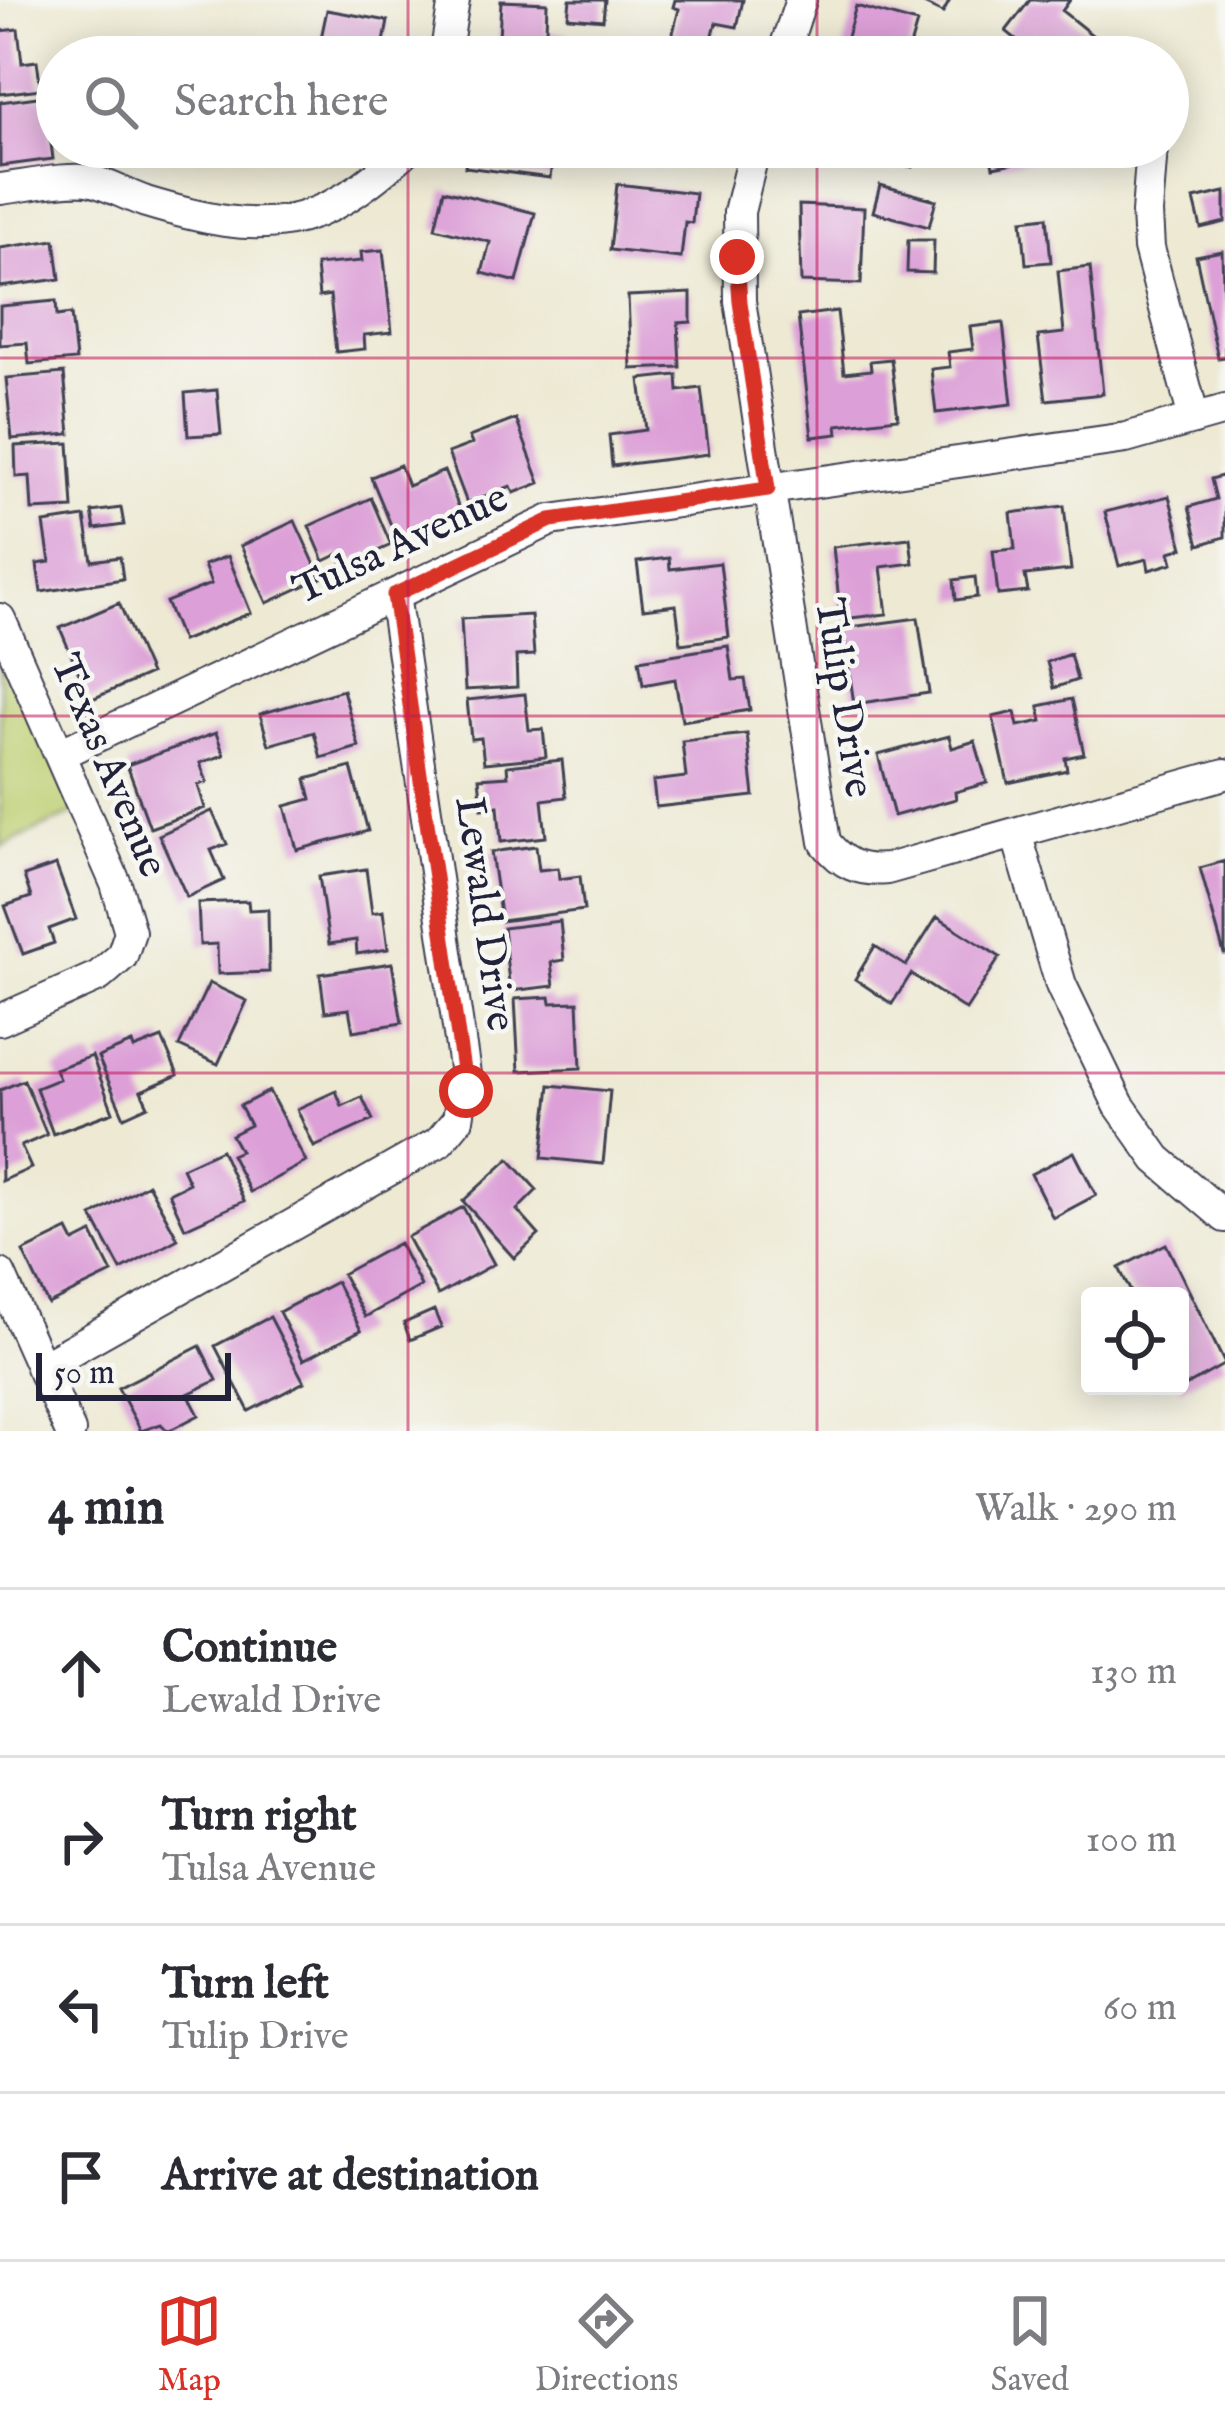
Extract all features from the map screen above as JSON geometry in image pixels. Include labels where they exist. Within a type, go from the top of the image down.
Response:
[{"type":"street","points":[[448,36],[454,0]]},
{"type":"street","points":[[789,36],[801,0]]},
{"type":"street","points":[[0,189],[89,180],[128,196],[233,225],[293,221],[330,207],[387,168]]},
{"type":"street","name":"Tulip Drive","points":[[750,168],[740,212],[740,302],[825,842],[837,858],[870,871],[1225,774]]},
{"type":"street","points":[[1150,168],[1149,248],[1194,419]]},
{"type":"street","name":"Tulsa Avenue","points":[[59,754],[551,520],[1126,438],[1225,410]]},
{"type":"street","name":"Lewald Drive","points":[[41,1367],[439,1142],[458,1119],[466,1074],[394,595]]},
{"type":"street","name":"Texas Avenue","points":[[0,619],[116,884],[130,932],[122,956],[99,976],[0,1020]]},
{"type":"street","points":[[1016,833],[1061,986],[1118,1105],[1156,1160],[1225,1217]]},
{"type":"street","points":[[0,1274],[70,1431]]},
{"type":"green space","points":[[0,619],[83,809],[0,847]]},
{"type":"building","points":[[570,0],[605,0],[603,20],[568,17]]},
{"type":"building","points":[[675,0],[743,0],[737,27],[716,23],[713,36],[672,36],[679,9],[673,7]]},
{"type":"building","points":[[915,0],[950,0],[943,13]]},
{"type":"building","points":[[1030,0],[1070,0],[1062,11],[1092,35],[1012,36],[1006,31]]},
{"type":"building","points":[[501,1],[547,3],[546,32],[568,33],[568,36],[499,36]]},
{"type":"building","points":[[856,6],[917,23],[913,36],[847,36]]},
{"type":"building","points":[[327,10],[388,21],[385,36],[321,36]]},
{"type":"building","points":[[18,29],[22,63],[36,61],[36,90],[0,94],[0,31]]},
{"type":"building","points":[[36,97],[36,161],[0,166],[0,102]]},
{"type":"building","points":[[473,168],[551,168],[550,178]]},
{"type":"building","points":[[617,184],[695,193],[692,223],[685,222],[681,258],[610,250]]},
{"type":"building","points":[[880,185],[936,200],[929,227],[873,212]]},
{"type":"building","points":[[444,190],[535,213],[517,282],[482,273],[490,242],[435,228]]},
{"type":"building","points":[[1225,192],[1225,222],[1201,228],[1194,199]]},
{"type":"building","points":[[799,205],[864,208],[861,284],[801,282]]},
{"type":"building","points":[[1047,217],[1051,262],[1026,264],[1022,220]]},
{"type":"building","points":[[55,240],[60,279],[0,287],[0,248]]},
{"type":"building","points":[[908,240],[934,240],[933,273],[907,272]]},
{"type":"building","points":[[383,250],[392,332],[364,335],[365,349],[336,352],[330,295],[319,297],[316,265],[362,261],[361,252]]},
{"type":"building","points":[[1222,251],[1225,357],[1218,358],[1196,256]]},
{"type":"building","points":[[1090,267],[1103,394],[1046,400],[1038,336],[1064,333],[1058,271]]},
{"type":"building","points":[[691,293],[691,322],[678,323],[680,367],[631,369],[628,296]]},
{"type":"building","points":[[56,301],[57,316],[71,314],[76,360],[29,364],[27,343],[0,345],[0,306]]},
{"type":"building","points":[[837,311],[844,373],[871,370],[870,361],[891,359],[898,418],[837,425],[838,434],[812,437],[798,316]]},
{"type":"building","points":[[1003,323],[1012,404],[936,413],[931,369],[950,367],[948,352],[973,349],[970,327]]},
{"type":"building","points":[[64,373],[70,434],[12,439],[6,378]]},
{"type":"building","points":[[677,375],[678,391],[701,388],[709,454],[612,466],[609,435],[646,430],[640,379]]},
{"type":"building","points":[[217,390],[221,434],[188,436],[185,393]]},
{"type":"building","points":[[516,419],[540,483],[514,493],[511,486],[467,503],[448,453],[472,444],[469,437]]},
{"type":"building","points":[[69,443],[73,508],[32,510],[30,476],[16,477],[15,446]]},
{"type":"building","points":[[400,465],[408,486],[444,471],[460,510],[396,537],[371,477]]},
{"type":"building","points":[[1225,475],[1225,537],[1199,545],[1189,507],[1216,499],[1211,479]]},
{"type":"building","points":[[1169,496],[1183,548],[1170,552],[1173,563],[1149,570],[1147,559],[1119,566],[1105,512]]},
{"type":"building","points":[[371,498],[391,545],[344,566],[339,554],[324,561],[309,526]]},
{"type":"building","points":[[1064,506],[1071,570],[1025,575],[1028,592],[998,595],[993,551],[1015,549],[1011,513]]},
{"type":"building","points":[[121,508],[124,525],[95,529],[92,512]]},
{"type":"building","points":[[85,517],[92,561],[120,557],[123,579],[41,592],[37,564],[50,562],[44,523]]},
{"type":"building","points":[[295,521],[321,578],[267,603],[241,546]]},
{"type":"building","points":[[910,538],[913,563],[881,567],[887,614],[841,619],[833,547]]},
{"type":"building","points":[[228,556],[251,613],[182,641],[166,602],[211,584],[204,565]]},
{"type":"building","points":[[669,558],[670,569],[720,563],[729,637],[681,644],[676,605],[643,609],[637,562]]},
{"type":"building","points":[[975,577],[977,597],[956,600],[954,580]]},
{"type":"building","points":[[119,603],[150,674],[90,700],[60,628]]},
{"type":"building","points":[[531,615],[534,655],[516,656],[517,687],[465,690],[461,619]]},
{"type":"building","points":[[918,618],[929,693],[854,704],[843,628]]},
{"type":"building","points":[[728,646],[733,680],[745,679],[750,710],[682,721],[675,679],[643,685],[639,660]]},
{"type":"building","points":[[1070,654],[1077,680],[1054,688],[1047,662]]},
{"type":"building","points":[[343,690],[359,747],[321,758],[314,732],[269,745],[260,714]]},
{"type":"building","points":[[525,694],[529,730],[543,729],[546,757],[484,763],[481,738],[471,739],[467,700]]},
{"type":"building","points":[[1072,699],[1084,754],[1065,758],[1067,770],[1008,783],[993,717],[1015,712],[1018,726],[1042,721],[1039,706]]},
{"type":"building","points":[[216,733],[224,755],[200,763],[207,782],[198,785],[205,808],[150,828],[127,765]]},
{"type":"building","points":[[747,734],[754,796],[656,807],[653,781],[686,777],[682,741]]},
{"type":"building","points":[[949,736],[952,748],[975,741],[987,783],[955,792],[956,799],[894,816],[878,755]]},
{"type":"building","points":[[562,760],[566,797],[542,800],[546,837],[501,842],[498,806],[482,808],[479,778],[508,776],[507,766]]},
{"type":"building","points":[[351,767],[368,831],[297,850],[285,806],[311,799],[306,779]]},
{"type":"building","points":[[212,811],[227,844],[211,850],[224,880],[187,897],[159,835]]},
{"type":"building","points":[[536,846],[539,870],[558,868],[559,879],[580,876],[584,910],[501,921],[491,852]]},
{"type":"building","points":[[1225,861],[1225,954],[1224,954],[1200,868]]},
{"type":"building","points":[[56,865],[76,919],[49,929],[54,943],[23,954],[5,906],[31,897],[24,876]]},
{"type":"building","points":[[366,869],[372,913],[383,911],[388,949],[357,954],[356,940],[329,944],[319,876]]},
{"type":"building","points":[[248,901],[249,910],[268,909],[269,972],[218,974],[217,944],[200,945],[198,903]]},
{"type":"building","points":[[937,917],[1000,957],[966,1010],[911,974],[892,1004],[855,979],[875,946],[906,966]]},
{"type":"building","points":[[560,921],[564,960],[551,962],[554,986],[510,991],[503,928]]},
{"type":"building","points":[[392,963],[402,1023],[353,1031],[349,1009],[325,1012],[320,974]]},
{"type":"building","points":[[209,983],[247,1001],[218,1064],[179,1046]]},
{"type":"building","points":[[550,997],[551,1003],[578,1002],[581,1068],[519,1071],[515,999]]},
{"type":"building","points":[[162,1038],[178,1075],[141,1091],[148,1106],[124,1117],[98,1057],[132,1043],[134,1049]]},
{"type":"building","points":[[92,1056],[113,1112],[53,1134],[36,1088],[59,1079],[55,1069]]},
{"type":"building","points":[[24,1080],[47,1135],[21,1146],[31,1168],[2,1181],[0,1090]]},
{"type":"building","points":[[550,1085],[610,1091],[603,1164],[542,1158]]},
{"type":"building","points":[[269,1091],[306,1162],[250,1192],[231,1155],[240,1151],[231,1135],[250,1125],[240,1106]]},
{"type":"building","points":[[336,1091],[342,1106],[362,1097],[373,1120],[314,1147],[297,1109]]},
{"type":"building","points":[[221,1150],[244,1201],[185,1228],[169,1193],[189,1183],[182,1168]]},
{"type":"building","points":[[1074,1152],[1096,1195],[1053,1218],[1031,1174]]},
{"type":"building","points":[[509,1159],[537,1190],[517,1210],[539,1235],[514,1258],[463,1201]]},
{"type":"building","points":[[148,1184],[178,1239],[121,1270],[92,1216]]},
{"type":"building","points":[[463,1207],[494,1264],[438,1295],[407,1237]]},
{"type":"building","points":[[68,1230],[74,1242],[92,1233],[112,1273],[48,1304],[23,1252]]},
{"type":"building","points":[[399,1243],[421,1286],[365,1317],[342,1274]]},
{"type":"building","points":[[1166,1244],[1187,1287],[1128,1287],[1119,1268]]},
{"type":"building","points":[[336,1282],[361,1330],[303,1360],[279,1312]]},
{"type":"building","points":[[1189,1291],[1225,1364],[1189,1384]]},
{"type":"building","points":[[434,1310],[441,1327],[410,1340],[404,1323]]},
{"type":"building","points":[[270,1317],[304,1382],[249,1411],[215,1346]]},
{"type":"building","points":[[200,1346],[217,1380],[188,1394],[199,1415],[168,1431],[161,1424],[141,1431],[118,1388]]},
{"type":"route","points":[[466,1091],[394,595],[551,520],[768,489],[737,257]]}]
